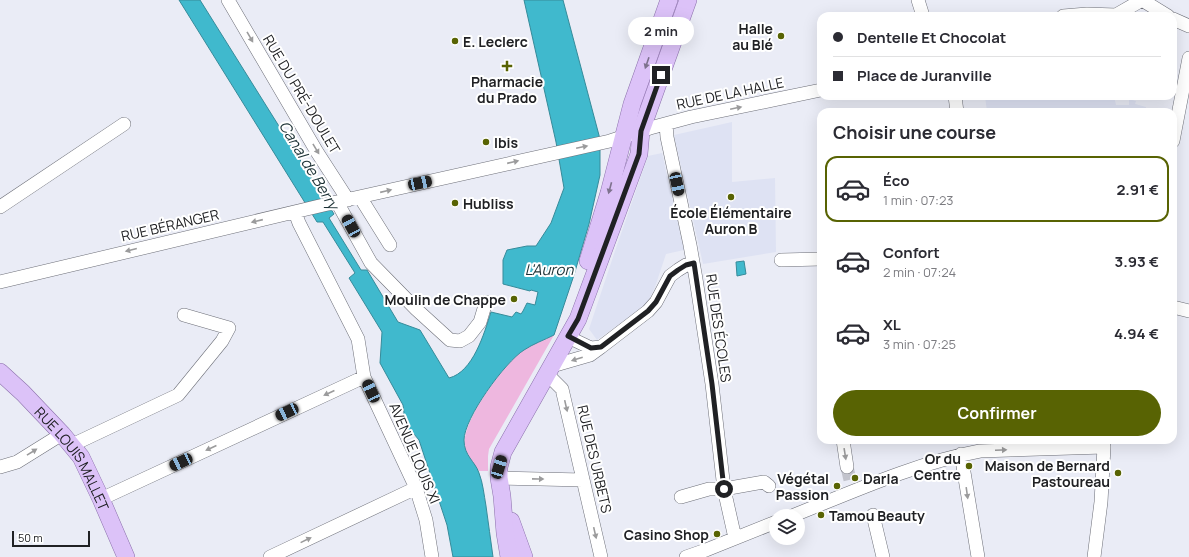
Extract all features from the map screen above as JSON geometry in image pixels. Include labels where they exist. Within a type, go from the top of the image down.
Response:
[{"type":"main road","points":[[578,319],[585,270],[609,193],[617,139],[632,104],[669,0]]},
{"type":"main road","points":[[509,557],[499,478],[499,467],[503,452],[578,319],[639,154],[688,0]]},
{"type":"main road","name":"RUE LOUIS MALLET","points":[[0,372],[23,393],[67,439],[81,457],[126,557]]},
{"type":"main road","points":[[502,496],[524,557]]},
{"type":"street","points":[[918,0],[922,12]]},
{"type":"street","points":[[1121,12],[1142,0],[1162,12]]},
{"type":"street","name":"RUE DU PRÉ-DOULET","points":[[229,1],[344,200]]},
{"type":"street","points":[[1177,21],[1189,26]]},
{"type":"street","points":[[1177,120],[1189,58]]},
{"type":"street","name":"RUE DE LA HALLE","points":[[554,153],[617,139],[691,117],[817,91]]},
{"type":"street","points":[[0,207],[124,124]]},
{"type":"street","name":"RUE DES ÉCOLES","points":[[666,124],[667,137],[694,263],[711,377],[724,489],[735,538]]},
{"type":"street","name":"RUE BÉRANGER","points":[[0,282],[344,200],[554,153]]},
{"type":"street","points":[[344,200],[390,245]]},
{"type":"street","points":[[344,200],[371,263],[416,309],[450,340],[460,341],[469,336],[480,322],[486,302]]},
{"type":"street","name":"AVENUE LOUIS XI","points":[[295,212],[299,223],[358,339],[364,377],[416,488],[426,520],[429,554]]},
{"type":"street","points":[[781,260],[817,259]]},
{"type":"street","points":[[549,370],[590,355],[601,347],[648,311],[656,302],[670,276],[686,265],[694,263]]},
{"type":"street","points":[[1177,308],[1189,311]]},
{"type":"street","points":[[0,468],[17,462],[67,439],[178,395],[222,341],[229,328],[184,315]]},
{"type":"street","points":[[568,336],[591,348],[601,347]]},
{"type":"street","name":"RUE DES URBETS","points":[[549,370],[562,389],[601,557]]},
{"type":"street","points":[[101,499],[364,377]]},
{"type":"street","points":[[844,444],[847,468]]},
{"type":"street","points":[[805,510],[852,488],[961,454],[981,445],[1104,444],[1101,502],[1094,557]]},
{"type":"street","points":[[961,454],[978,557]]},
{"type":"street","points":[[499,478],[583,480]]},
{"type":"street","points":[[680,497],[709,489],[724,489],[764,482],[769,486]]},
{"type":"street","points":[[270,557],[416,488]]},
{"type":"street","points":[[873,515],[883,557]]},
{"type":"street","points":[[686,557],[707,554],[735,538],[769,525]]},
{"type":"shaded area","points":[[986,100],[1115,100],[1116,105],[1129,105],[1129,100],[1132,100],[1136,101],[1135,104],[1146,107],[1146,108],[986,108]]},
{"type":"shaded area","name":"École Élémentaire Auron B","points":[[732,122],[732,182],[775,178],[776,252],[703,264],[674,135]]},
{"type":"shaded area","points":[[662,153],[684,250],[666,254],[655,287],[647,304],[597,340],[589,329],[648,156]]},
{"type":"shaded area","points":[[554,335],[489,449],[488,471],[479,471],[470,461],[465,448],[465,437],[476,410],[495,381],[515,357],[523,350]]},
{"type":"water","name":"L'Auron","points":[[179,0],[200,0],[334,214],[329,218],[361,270],[367,270],[398,322],[420,330],[449,378],[465,368],[471,360],[481,341],[491,312],[512,317],[516,312],[521,314],[527,303],[535,305],[538,292],[503,284],[503,260],[507,250],[527,246],[536,246],[551,223],[564,188],[556,142],[524,0],[563,0],[600,139],[600,175],[589,224],[554,335],[524,350],[516,356],[487,391],[471,418],[466,430],[464,446],[480,477],[486,506],[493,557],[453,557],[447,525],[419,440],[414,434],[405,431],[400,419],[404,413],[403,405],[380,363],[382,332],[349,278],[355,273],[323,222],[317,222]]},
{"type":"water","points":[[744,261],[746,274],[737,276],[736,262]]},
{"type":"tunnel","points":[[847,467],[851,484]]},
{"type":"place","name":"Halle au Blé","points":[[781,36]]},
{"type":"place","name":"E. Leclerc","points":[[455,41]]},
{"type":"place","name":"Pharmacie du Prado","points":[[507,66]]},
{"type":"place","name":"Ibis","points":[[486,142]]},
{"type":"place","name":"École Élémentaire Auron B","points":[[731,197]]},
{"type":"place","name":"Hubliss","points":[[455,203]]},
{"type":"place","name":"Moulin de Chappe","points":[[514,299]]},
{"type":"place","name":"Or du Centre","points":[[969,466]]},
{"type":"place","name":"Maison de Bernard Pastoureau","points":[[1118,473]]},
{"type":"place","name":"Darla","points":[[855,478]]},
{"type":"place","name":"Végétal Passion","points":[[837,486]]},
{"type":"place","name":"Tamou Beauty","points":[[821,515]]},
{"type":"place","name":"Casino Shop","points":[[717,534]]},
{"type":"route","points":[[661,75],[641,131],[639,154],[578,319],[568,336],[591,348],[601,347],[648,311],[656,302],[670,276],[686,265],[694,263],[712,384],[724,489]]},
{"type":"water label","name":"Canal de Berry","points":[[309,165]]}]
